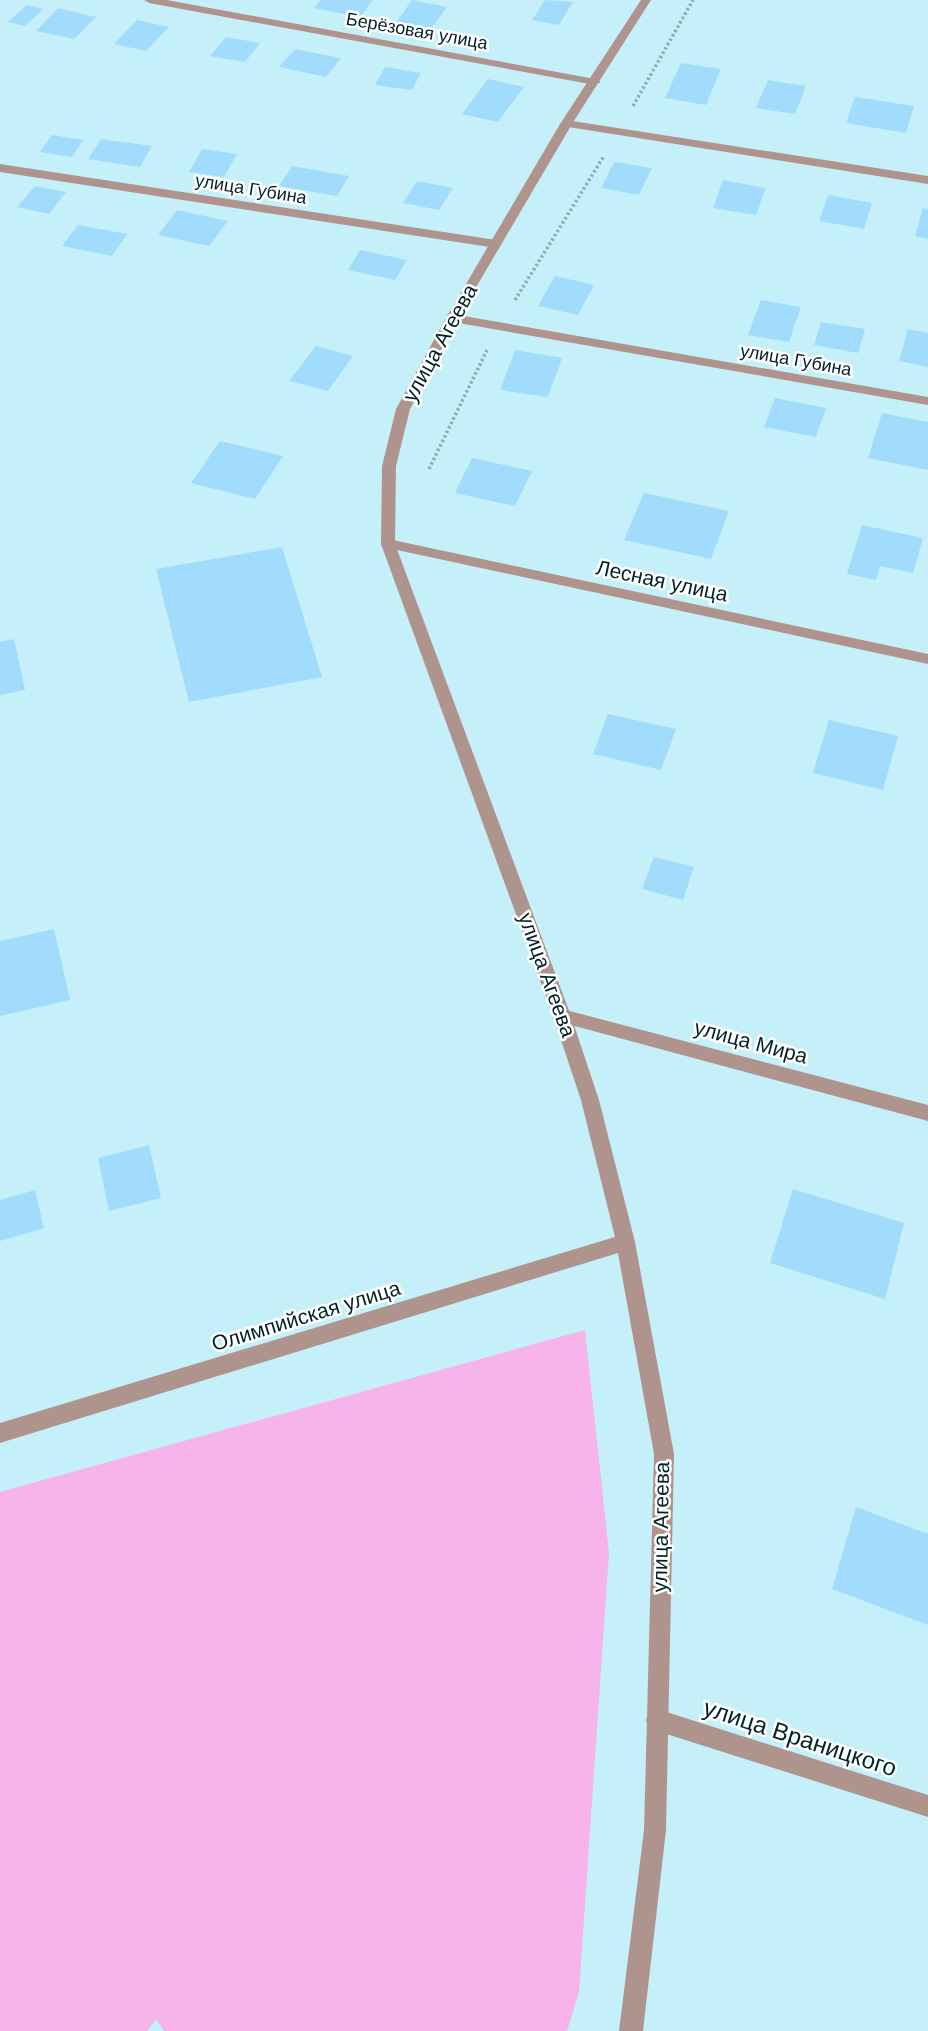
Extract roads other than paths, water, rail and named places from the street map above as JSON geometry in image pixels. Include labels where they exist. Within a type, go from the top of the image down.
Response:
[{"type":"street","name":"Берёзовая улица","points":[[149,0],[595,82]]},
{"type":"street","name":"улица Агеева","points":[[631,2031],[655,1830],[664,1454],[626,1242],[590,1100],[562,1016],[388,544],[389,466],[403,409],[452,318],[566,124],[646,0]]},
{"type":"street","points":[[566,124],[928,180]]},
{"type":"street","name":"улица Губина","points":[[0,168],[496,244]]},
{"type":"street","name":"улица Губина","points":[[452,318],[928,401]]},
{"type":"street","name":"Лесная улица","points":[[388,544],[928,659]]},
{"type":"street","name":"улица Мира","points":[[562,1016],[928,1113]]},
{"type":"street","name":"Олимпийская улица","points":[[0,1433],[626,1242]]},
{"type":"street","name":"улица Враницкого","points":[[657,1720],[928,1806]]}]
